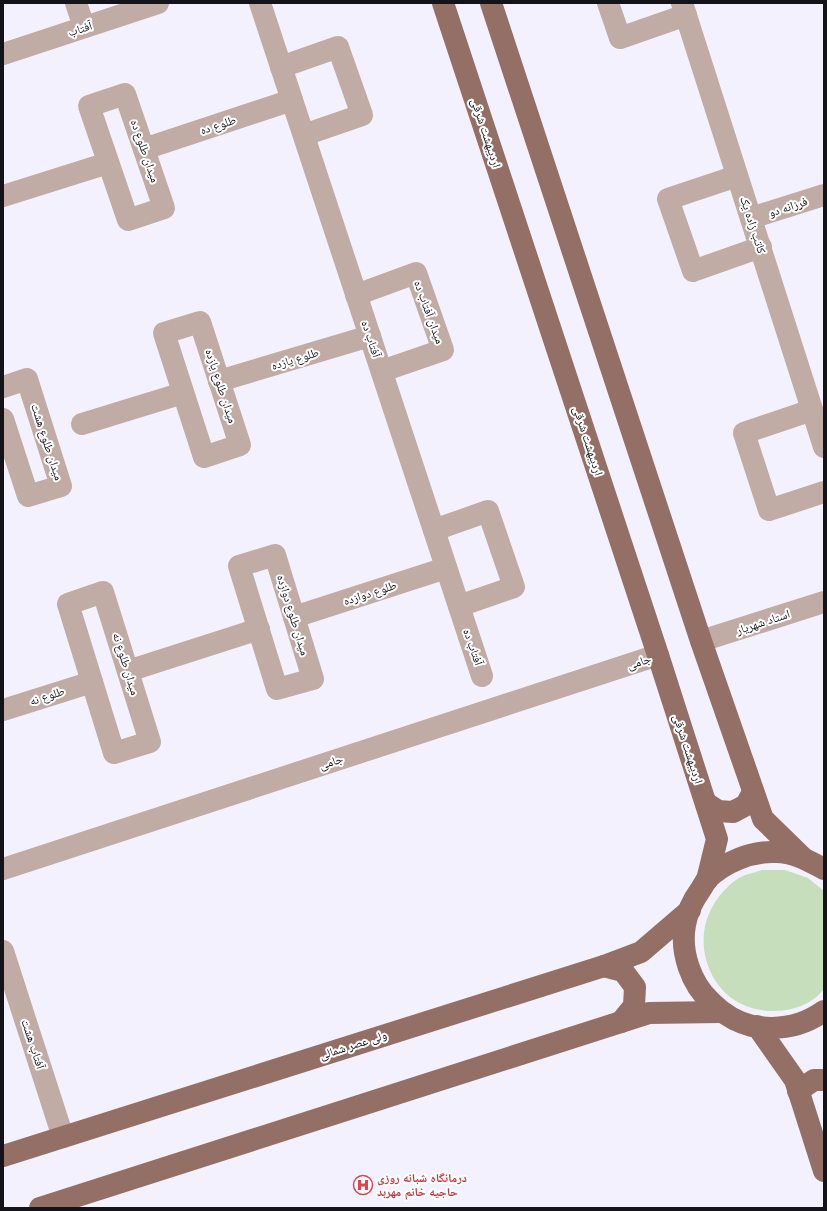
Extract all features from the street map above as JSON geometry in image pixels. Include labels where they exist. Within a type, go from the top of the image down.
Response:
[{"type":"main road","name":"اردیبهشت شرقی","points":[[443,3],[658,655],[717,839],[707,880]]},
{"type":"main road","points":[[491,3],[701,641],[763,819],[802,857],[824,869]]},
{"type":"main road","points":[[706,803],[718,811],[732,812],[746,805],[753,792]]},
{"type":"main road","points":[[802,857],[776,852],[751,854],[727,864],[707,880],[693,901],[685,925],[684,950],[690,974],[703,995],[721,1012],[742,1024],[767,1028],[791,1027],[814,1018],[824,1011]]},
{"type":"main road","name":"ولی عصر شمالی","points":[[3,1156],[604,966],[641,952],[690,910]]},
{"type":"main road","points":[[604,966],[623,971],[635,987],[634,1006],[621,1022]]},
{"type":"main road","points":[[40,1208],[83,1201],[649,1013],[721,1012]]},
{"type":"main road","points":[[757,1026],[795,1080],[824,1172]]},
{"type":"main road","points":[[798,1091],[814,1080],[824,1080]]},
{"type":"street","points":[[76,3],[84,27]]},
{"type":"street","name":"آفتاب","points":[[3,54],[158,3]]},
{"type":"street","name":"آفتاب ده","points":[[260,3],[482,676]]},
{"type":"street","points":[[608,3],[620,38],[684,9]]},
{"type":"street","name":"کاتب زاده یک","points":[[684,9],[824,447]]},
{"type":"street","points":[[281,67],[338,47],[362,115],[304,135]]},
{"type":"street","name":"میدان طلوع ده","points":[[125,94],[164,208],[128,220],[108,163],[89,106],[125,94]]},
{"type":"street","name":"طلوع ده","points":[[144,149],[292,100]]},
{"type":"street","points":[[3,196],[108,163]]},
{"type":"street","points":[[737,176],[668,199],[693,271],[761,247]]},
{"type":"street","name":"فرزانه دو","points":[[751,218],[824,195]]},
{"type":"street","name":"میدان آفتاب ده","points":[[356,294],[416,274],[443,350],[382,371]]},
{"type":"street","name":"میدان طلوع یازده","points":[[200,322],[240,446],[204,457],[183,393],[164,333],[200,322]]},
{"type":"street","name":"طلوع یازده","points":[[219,382],[370,336]]},
{"type":"street","name":"میدان طلوع هشت","points":[[3,387],[27,379],[61,486],[28,496],[7,448],[3,419]]},
{"type":"street","points":[[82,424],[183,393]]},
{"type":"street","points":[[812,410],[744,433],[769,510],[824,492]]},
{"type":"street","points":[[434,530],[488,512],[514,587],[459,606]]},
{"type":"street","name":"میدان طلوع دوازده","points":[[275,555],[313,678],[277,689],[259,629],[239,566],[275,555]]},
{"type":"street","name":"طلوع دوازده","points":[[294,617],[446,568]]},
{"type":"street","name":"میدان طلوع نه","points":[[103,592],[150,742],[114,753],[92,682],[68,604],[103,592]]},
{"type":"street","name":"استاد شهریار","points":[[701,641],[824,602]]},
{"type":"street","points":[[128,671],[259,629]]},
{"type":"street","name":"جامی","points":[[3,869],[658,655]]},
{"type":"street","name":"طلوع نه","points":[[3,710],[92,682]]},
{"type":"street","name":"آفتاب هشت","points":[[3,950],[63,1137]]},
{"type":"green space","points":[[762,870],[785,870],[808,878],[824,891],[824,989],[806,1004],[795,1008],[772,1011],[761,1010],[739,1003],[721,988],[713,977],[705,954],[705,928],[708,916],[716,900],[739,878]]},
{"type":"place","name":"درمانگاه شبانه‌ روزی حاجیه‌ خانم مهربد","points":[[363,1185]]}]
